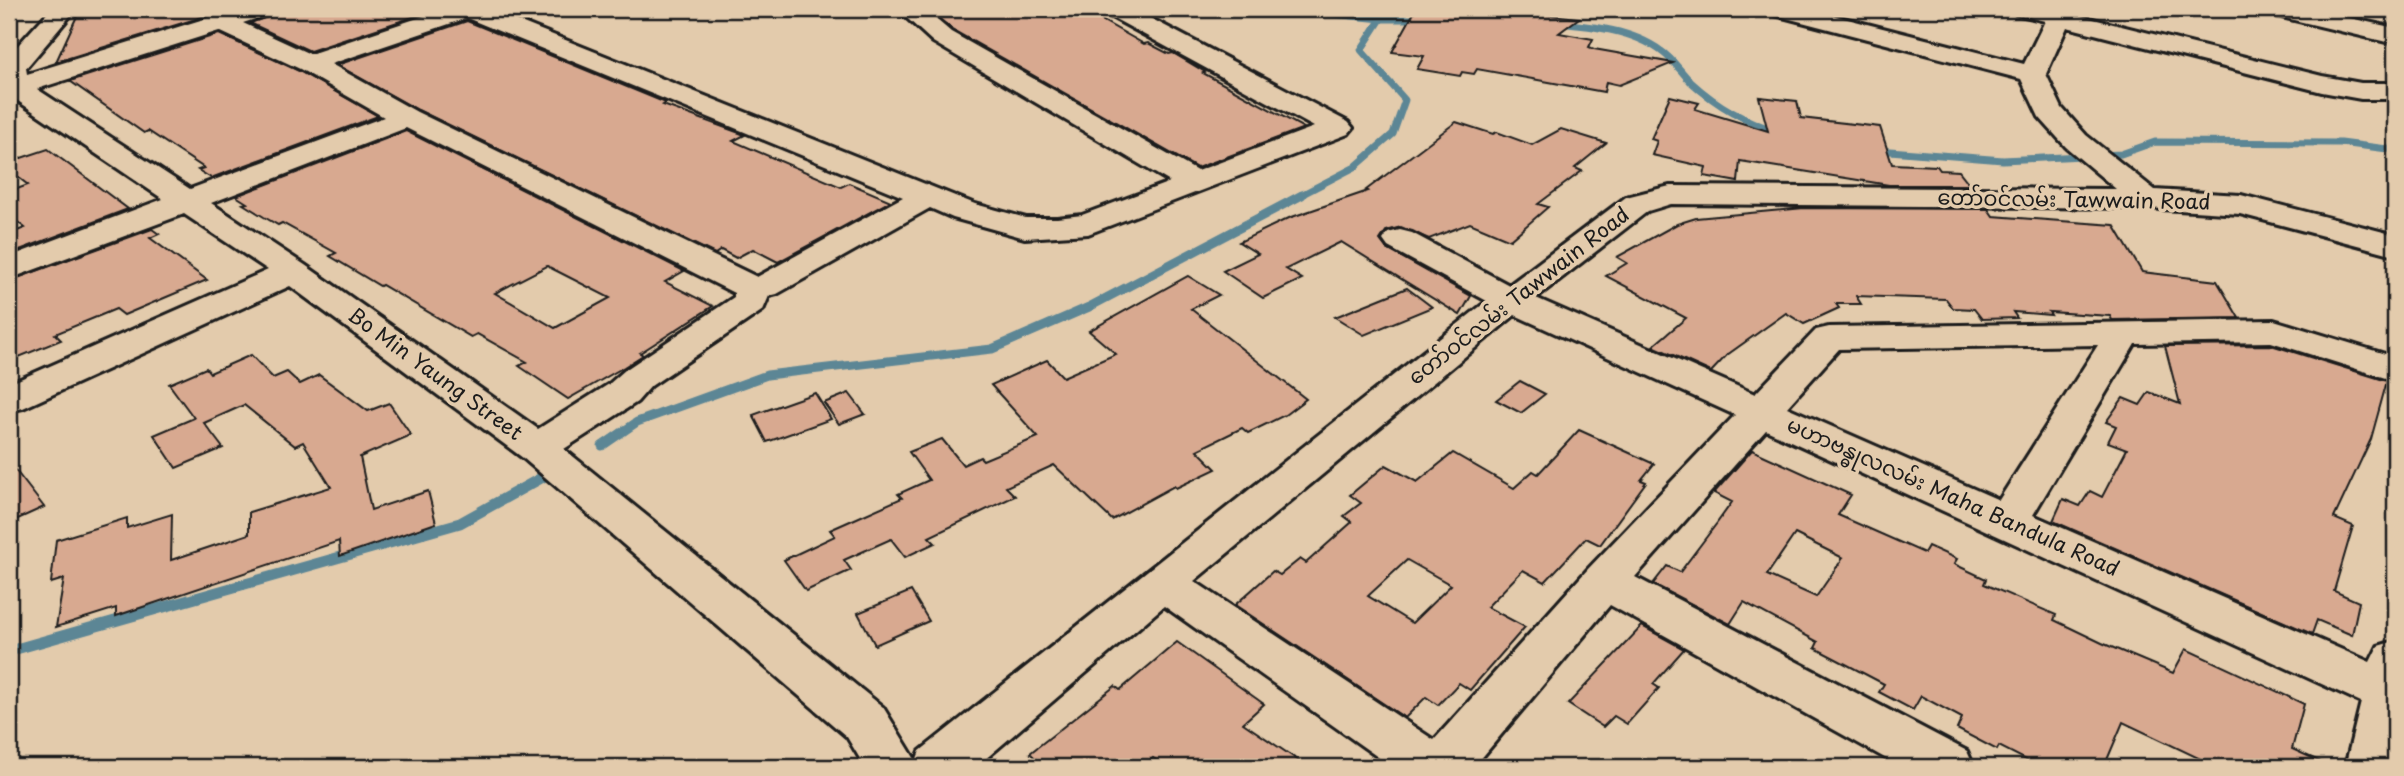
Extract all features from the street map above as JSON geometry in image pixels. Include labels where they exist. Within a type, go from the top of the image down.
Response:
[{"type":"street","points":[[64,9],[12,67],[13,88],[261,9]]},
{"type":"street","points":[[309,63],[468,9],[964,211],[1025,228],[1088,224],[1338,128],[1115,9]]},
{"type":"street","points":[[909,9],[942,37],[1195,183]]},
{"type":"street","points":[[1780,9],[2032,74]]},
{"type":"street","points":[[2025,9],[2060,13],[2322,84],[2361,91],[2395,92]]},
{"type":"street","points":[[2278,9],[2395,36]]},
{"type":"street","points":[[2060,13],[2032,74],[2049,111],[2076,141],[2147,199]]},
{"type":"street","points":[[221,22],[309,63],[407,118],[753,289],[765,286],[929,196]]},
{"type":"street","name":"Bo Min Yaung Street","points":[[13,88],[293,272],[537,448],[864,722],[892,767]]},
{"type":"street","points":[[9,269],[407,118]]},
{"type":"street","name":"တော်ဝင်လမ်း Tawwain Road","points":[[939,767],[1162,582],[1511,300],[1636,204],[1670,195],[2147,199],[2241,205],[2395,245]]},
{"type":"street","name":"မဟာဗန္ဓုလလမ်း Maha Bandula Road","points":[[1400,240],[1511,300],[2008,521],[2393,682]]},
{"type":"street","points":[[9,398],[293,272]]},
{"type":"street","points":[[537,448],[623,393],[638,378],[750,302],[753,289]]},
{"type":"street","points":[[1442,767],[1604,581],[1829,338],[2274,331],[2395,369]]},
{"type":"street","points":[[2008,521],[2123,334]]},
{"type":"street","points":[[1604,581],[1891,754],[1948,767]]},
{"type":"street","points":[[1162,582],[1433,767]]},
{"type":"street","points":[[2371,767],[2393,682]]},
{"type":"building","points":[[103,9],[228,9],[56,62],[77,16],[101,12]]},
{"type":"building","points":[[276,9],[437,9],[310,51],[250,23],[271,16]]},
{"type":"building","points":[[928,9],[1082,9],[1144,44],[1148,43],[1169,54],[1173,53],[1205,72],[1203,73],[1304,128],[1197,168],[953,30]]},
{"type":"building","points":[[1416,9],[1490,9],[1579,18],[1559,33],[1593,39],[1589,47],[1594,49],[1673,63],[1619,85],[1606,82],[1604,92],[1477,69],[1474,74],[1462,72],[1460,76],[1417,69],[1424,56],[1392,52]]},
{"type":"building","points":[[467,21],[666,103],[663,105],[745,135],[733,141],[841,187],[849,183],[891,201],[778,262],[753,249],[736,258],[721,250],[715,254],[418,110],[337,65]]},
{"type":"building","points":[[219,34],[299,71],[378,116],[211,178],[198,170],[204,168],[148,131],[144,133],[70,81]]},
{"type":"building","points":[[1670,96],[1699,103],[1695,109],[1768,131],[1759,97],[1797,101],[1801,118],[1880,127],[1892,164],[1937,166],[1940,170],[1959,171],[1970,185],[1889,185],[1740,161],[1738,182],[1704,176],[1706,167],[1652,155],[1657,141],[1651,139]]},
{"type":"building","points":[[1456,122],[1493,134],[1497,132],[1532,145],[1561,129],[1606,143],[1575,168],[1582,171],[1538,204],[1548,207],[1510,240],[1470,223],[1429,239],[1401,227],[1386,231],[1380,240],[1387,249],[1471,296],[1460,315],[1341,242],[1286,269],[1302,279],[1263,298],[1223,271],[1258,254],[1239,242],[1289,218],[1368,191],[1366,190]]},
{"type":"building","points":[[406,131],[684,271],[665,282],[713,306],[640,353],[643,355],[568,399],[519,366],[527,362],[477,334],[471,337],[380,286],[330,256],[336,253],[282,223],[278,225],[243,204],[247,203],[236,196]],"holes":[[[547,266],[610,298],[555,328],[495,293]]]},
{"type":"building","points":[[48,149],[128,209],[9,254],[9,234],[25,228],[9,215],[9,192],[28,185],[9,170],[9,162]]},
{"type":"building","points":[[1804,208],[1988,209],[1993,216],[2114,225],[2142,272],[2217,281],[2239,318],[2112,320],[2110,316],[2013,312],[2017,318],[1982,319],[1974,309],[1953,308],[1946,299],[1856,296],[1861,304],[1836,304],[1839,308],[1804,324],[1786,313],[1727,355],[1711,372],[1653,346],[1686,318],[1606,276],[1627,263],[1617,257],[1677,224],[1696,218]]},
{"type":"building","points":[[152,229],[159,234],[150,238],[207,280],[124,315],[116,309],[55,334],[61,340],[9,361],[9,281]]},
{"type":"building","points":[[1188,276],[1219,295],[1191,309],[1306,399],[1285,415],[1248,433],[1242,428],[1197,450],[1216,469],[1176,488],[1174,486],[1112,520],[1054,465],[1006,487],[1015,496],[929,537],[935,543],[905,557],[891,539],[844,560],[851,570],[806,591],[784,560],[835,536],[830,530],[902,498],[898,494],[929,480],[909,452],[942,439],[963,465],[980,457],[983,460],[1038,437],[991,385],[1047,360],[1063,377],[1116,354],[1089,331]]},
{"type":"building","points":[[1407,288],[1432,307],[1364,335],[1335,317]]},
{"type":"building","points":[[2271,345],[2387,381],[2371,439],[2334,518],[2353,526],[2334,591],[2359,602],[2352,635],[2317,620],[2312,634],[2053,521],[2063,499],[2080,506],[2090,491],[2102,497],[2127,449],[2108,442],[2116,426],[2106,422],[2123,398],[2140,405],[2149,392],[2180,404],[2165,346]]},
{"type":"building","points":[[251,355],[273,378],[287,372],[300,384],[319,375],[368,411],[389,403],[411,435],[360,457],[371,510],[428,491],[436,523],[340,556],[339,541],[116,616],[116,608],[56,627],[64,579],[51,583],[56,540],[127,518],[127,528],[172,514],[171,560],[249,534],[249,512],[331,487],[303,442],[295,446],[244,405],[204,423],[223,448],[176,468],[154,435],[194,418],[169,384],[206,368],[210,373]]},
{"type":"building","points":[[1520,381],[1545,394],[1521,413],[1496,400]]},
{"type":"building","points":[[815,393],[831,419],[767,442],[753,415]]},
{"type":"building","points":[[849,393],[865,414],[839,424],[824,403]]},
{"type":"building","points":[[1579,430],[1654,464],[1641,480],[1646,482],[1600,545],[1586,538],[1545,582],[1523,570],[1487,607],[1525,627],[1470,690],[1459,683],[1438,705],[1426,697],[1405,718],[1235,605],[1273,571],[1280,575],[1300,559],[1306,563],[1352,522],[1344,516],[1361,503],[1350,495],[1386,465],[1417,482],[1453,453],[1514,488],[1533,471],[1538,474]],"holes":[[[1407,560],[1451,585],[1412,623],[1368,596]]]},
{"type":"building","points":[[1752,450],[1851,495],[1838,515],[1924,553],[1928,546],[1957,559],[1954,564],[1986,579],[1984,584],[2056,615],[2054,620],[2102,643],[2173,673],[2186,649],[2304,704],[2292,749],[2332,767],[2206,767],[2207,762],[2123,722],[2104,767],[2040,767],[1999,746],[1997,750],[1957,729],[1962,718],[1921,696],[1913,710],[1879,692],[1884,684],[1815,648],[1818,642],[1744,602],[1730,624],[1653,584],[1667,566],[1680,572],[1732,502],[1714,493]],"holes":[[[1795,534],[1843,558],[1816,597],[1767,575]]]},
{"type":"building","points":[[9,462],[44,507],[9,523]]},
{"type":"building","points":[[911,591],[929,621],[875,645],[858,613]]},
{"type":"building","points":[[1642,626],[1684,649],[1653,684],[1659,688],[1627,724],[1614,716],[1603,727],[1568,704]]},
{"type":"building","points":[[1177,642],[1264,704],[1243,723],[1308,767],[1167,767],[1153,758],[1143,767],[1044,767],[1030,753],[1115,686],[1120,690]]},
{"type":"waterway","points":[[1286,9],[1381,19]]},
{"type":"waterway","points":[[1299,196],[1355,167],[1393,134],[1405,100],[1361,50],[1381,19]]},
{"type":"waterway","points":[[1381,19],[1424,19]]},
{"type":"waterway","points":[[1558,23],[1611,30],[1638,38],[1665,54],[1691,82],[1722,106],[1756,124],[1780,132]]},
{"type":"waterway","points":[[1877,150],[2003,160],[2121,154],[2155,142],[2341,143],[2395,150]]},
{"type":"waterway","points":[[602,446],[637,422],[767,375],[992,349],[1089,307],[1302,195]]},
{"type":"waterway","points":[[9,651],[460,523],[543,477]]}]
